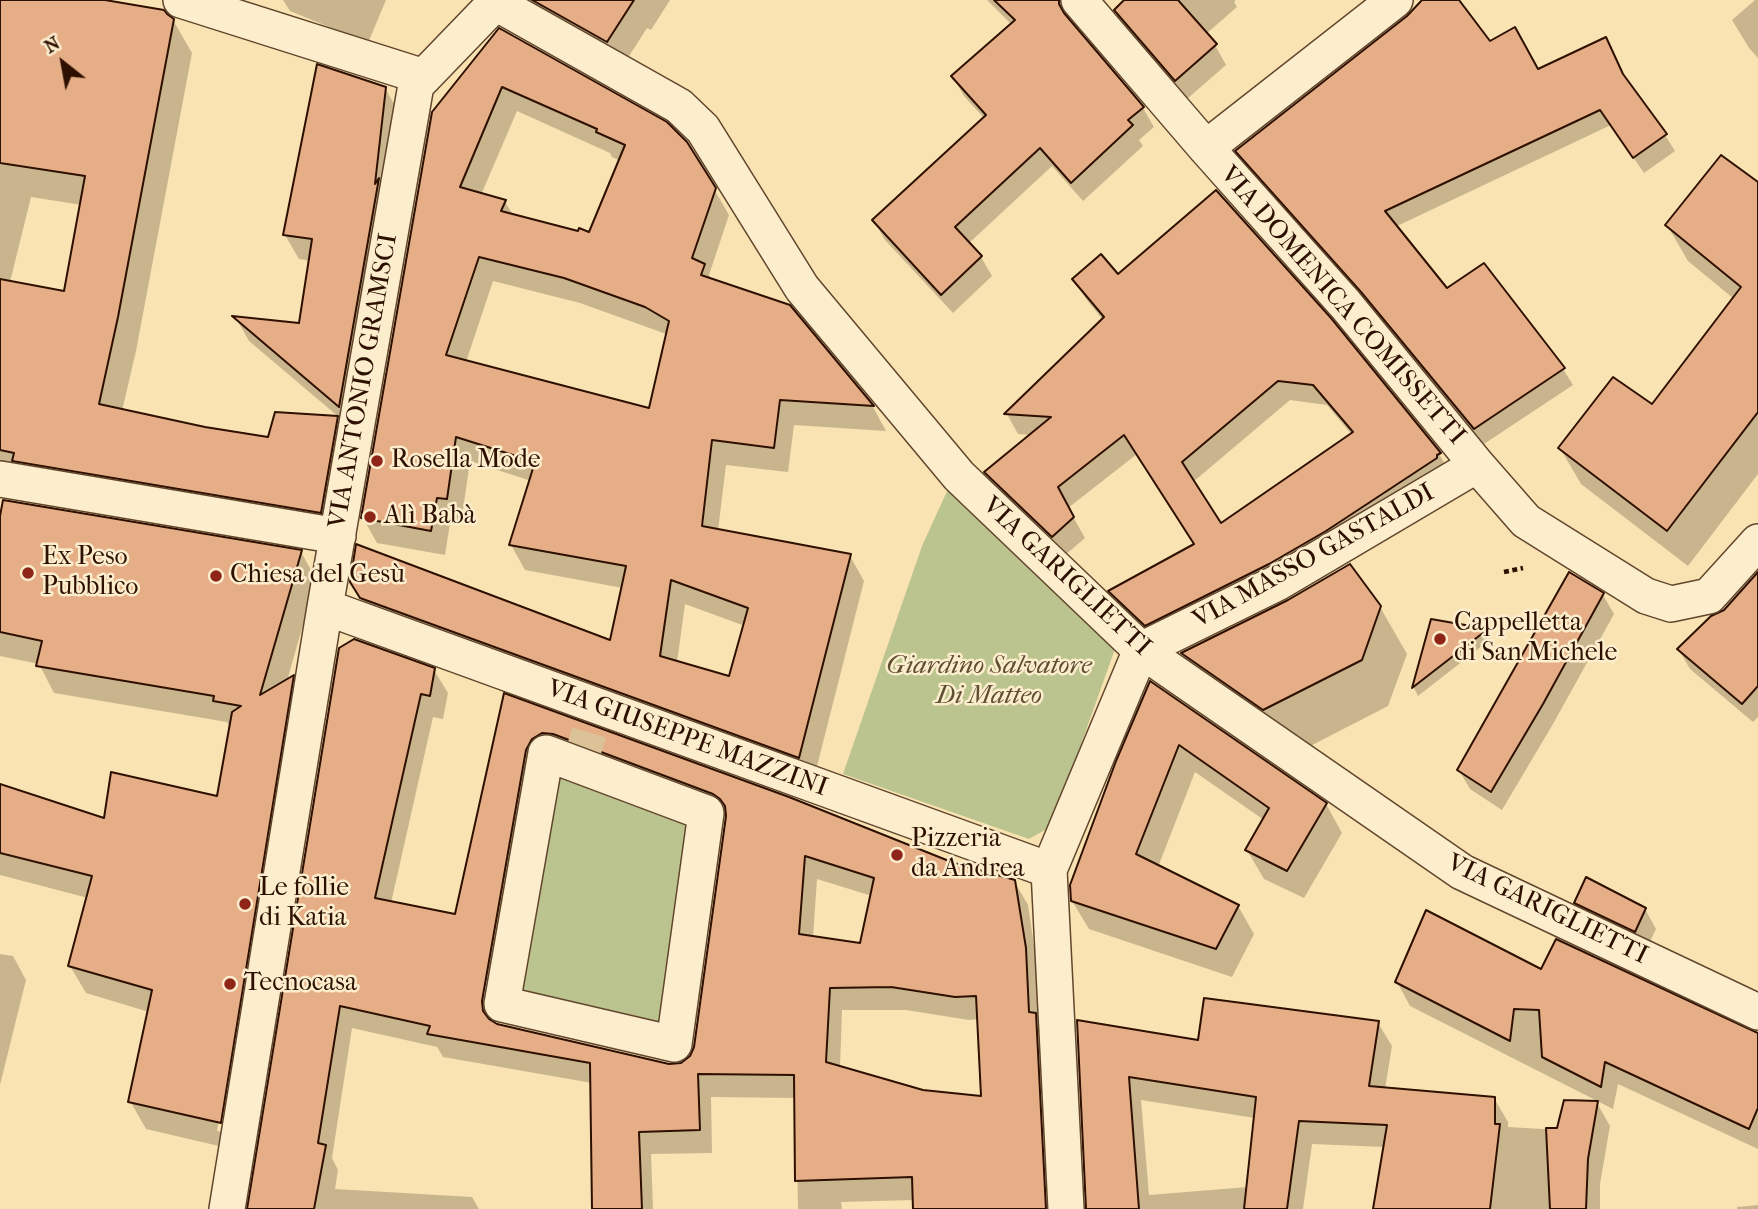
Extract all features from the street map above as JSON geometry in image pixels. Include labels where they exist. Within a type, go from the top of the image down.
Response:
[{"type":"street","points":[[181,0],[424,77]]},
{"type":"street","name":"VIA DOMENICA COMISSETTI","points":[[1079,0],[1346,305],[1526,521],[1646,596],[1671,604],[1709,596],[1758,542]]},
{"type":"street","name":"VIA DOMENICA COMISSETTI","points":[[1206,148],[1395,0]]},
{"type":"street","name":"VIA ANTONIO GRAMSCI","points":[[227,1209],[325,607],[416,85],[497,1]]},
{"type":"street","name":"VIA GARIGLIETTI","points":[[497,1],[679,106],[703,129],[802,288],[959,476],[1141,650],[1462,872],[1758,1012]]},
{"type":"street","name":"VIA MASSO GASTALDI","points":[[1141,650],[1279,582],[1477,465]]},
{"type":"street","points":[[0,479],[338,536]]},
{"type":"street","name":"VIA GIUSEPPE MAZZINI","points":[[325,607],[1049,870]]},
{"type":"street","points":[[1066,1209],[1049,870],[1141,650]]},
{"type":"street","points":[[546,753],[706,813],[674,1044],[502,1004],[546,753]]},
{"type":"green space","name":"Giardino Salvatore Di Matteo","points":[[949,487],[1116,646],[1052,826],[1029,839],[843,774],[922,546]]},
{"type":"green space","points":[[552,765],[695,818],[667,1031],[510,996]]},
{"type":"building","points":[[0,0],[105,0],[164,10],[174,19],[99,404],[205,427],[268,437],[275,412],[338,416],[321,513],[12,461],[14,453],[0,450],[0,279],[64,291],[85,176],[0,163]]},
{"type":"building","points":[[532,0],[634,0],[607,42]]},
{"type":"building","points":[[994,0],[1059,0],[1064,13],[1144,107],[1128,120],[1133,125],[1071,183],[1040,148],[955,227],[982,256],[941,295],[872,220],[986,115],[951,76],[1015,20]]},
{"type":"building","points":[[1124,0],[1178,0],[1217,44],[1175,81],[1114,10]]},
{"type":"building","points":[[1422,0],[1459,0],[1490,41],[1515,27],[1538,69],[1606,37],[1623,74],[1667,134],[1633,158],[1600,110],[1385,211],[1447,288],[1484,263],[1565,368],[1474,429],[1361,292],[1235,151],[1407,16]]},
{"type":"building","points":[[499,28],[667,122],[687,142],[716,188],[692,258],[705,264],[701,275],[790,305],[874,406],[780,400],[774,448],[712,440],[702,526],[851,554],[799,758],[360,598],[350,582],[356,544],[610,640],[626,566],[509,545],[535,462],[456,437],[447,499],[437,498],[431,531],[361,518],[432,112]],"holes":[[[502,87],[597,129],[596,132],[625,145],[589,232],[501,211],[506,200],[460,187]],[[479,257],[564,278],[645,307],[669,321],[649,408],[446,355]],[[671,580],[748,608],[729,676],[660,656]]]},
{"type":"building","points":[[317,64],[386,87],[375,184],[379,178],[339,407],[232,316],[299,323],[312,239],[283,235]]},
{"type":"building","points":[[1721,155],[1758,182],[1758,412],[1667,531],[1558,448],[1613,377],[1652,404],[1741,287],[1665,225]]},
{"type":"building","points":[[1216,190],[1331,318],[1441,453],[1326,531],[1269,564],[1145,626],[1108,591],[1194,544],[1124,435],[1058,487],[1074,517],[1052,537],[984,472],[1051,417],[1004,414],[1104,317],[1072,279],[1101,254],[1118,274]],"holes":[[[1278,381],[1313,385],[1353,432],[1221,523],[1182,462]]]},
{"type":"building","points":[[3,500],[302,550],[260,695],[294,675],[221,1123],[128,1102],[152,990],[68,966],[92,876],[0,853],[0,784],[104,818],[111,772],[217,796],[232,712],[241,706],[213,701],[214,696],[36,666],[42,641],[0,632],[0,516]]},
{"type":"building","points":[[1350,564],[1381,606],[1362,660],[1263,710],[1181,653],[1288,600]]},
{"type":"building","points":[[1569,572],[1604,593],[1491,792],[1457,770]]},
{"type":"building","points":[[1758,572],[1758,686],[1742,704],[1677,649],[1711,616],[1724,610]]},
{"type":"building","points":[[1431,619],[1488,629],[1412,688]]},
{"type":"building","points":[[354,639],[435,668],[430,696],[421,694],[375,898],[455,914],[504,693],[789,797],[954,863],[1015,880],[1026,948],[1029,1012],[1036,1013],[1046,1209],[913,1209],[912,1177],[795,1181],[794,1075],[698,1074],[700,1130],[639,1132],[642,1209],[592,1209],[590,1063],[427,1034],[430,1026],[340,1006],[318,1143],[326,1145],[314,1209],[247,1209],[339,648]],"holes":[[[542,733],[553,734],[713,794],[725,806],[726,816],[694,1047],[690,1056],[681,1063],[669,1064],[497,1024],[483,1011],[482,1001],[526,750],[532,739]],[[805,856],[874,878],[860,943],[799,934]],[[891,987],[955,997],[976,996],[981,1096],[923,1090],[826,1062],[830,988]]]},
{"type":"building","points":[[1150,681],[1327,803],[1287,871],[1245,850],[1269,808],[1179,745],[1136,854],[1239,905],[1216,949],[1071,901],[1070,885],[1116,761]]},
{"type":"building","points":[[1586,877],[1646,908],[1635,932],[1574,903]]},
{"type":"building","points":[[1426,910],[1541,969],[1556,939],[1758,1033],[1758,1108],[1749,1129],[1605,1062],[1601,1087],[1542,1057],[1539,1010],[1514,1009],[1510,1041],[1395,982]]},
{"type":"building","points":[[1204,998],[1379,1021],[1369,1086],[1495,1097],[1495,1124],[1500,1124],[1490,1209],[1373,1209],[1387,1125],[1299,1121],[1287,1209],[1244,1209],[1256,1097],[1129,1077],[1139,1209],[1086,1209],[1077,1020],[1198,1040]]},
{"type":"building","points":[[1564,1100],[1598,1101],[1588,1159],[1586,1209],[1550,1209],[1546,1128],[1557,1128]]},
{"type":"tunnel","points":[[579,766],[597,706]]},
{"type":"place","name":"Rosella Mode","points":[[377,461]]},
{"type":"place","name":"Alì Babà","points":[[370,517]]},
{"type":"place","name":"Ex Peso Pubblico","points":[[28,573]]},
{"type":"place","name":"Chiesa del Gesù","points":[[216,576]]},
{"type":"place","name":"Cappelletta di San Michele","points":[[1440,639]]},
{"type":"place","name":"Pizzeria da Andrea","points":[[897,855]]},
{"type":"place","name":"Le follie di Katia","points":[[245,904]]},
{"type":"place","name":"Tecnocasa","points":[[230,984]]}]
